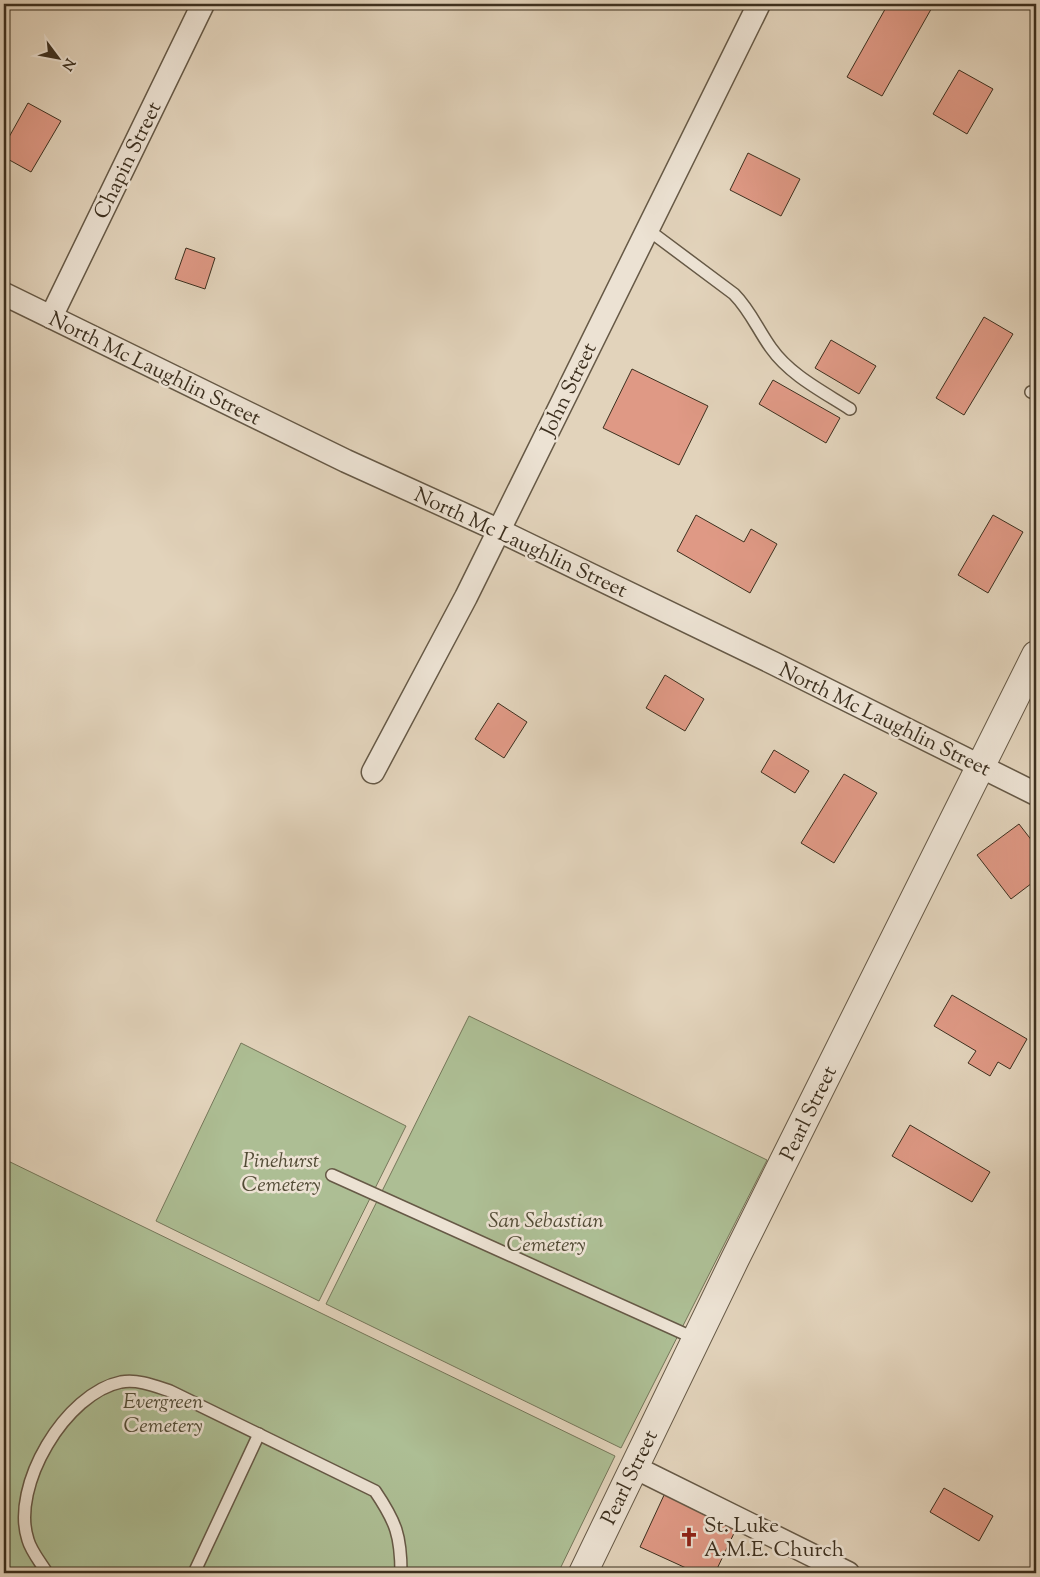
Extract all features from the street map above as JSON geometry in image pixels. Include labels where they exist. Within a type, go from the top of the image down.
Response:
[{"type":"street","name":"Chapin Street","points":[[51,317],[203,4]]},
{"type":"street","name":"John Street","points":[[373,772],[466,598],[758,4]]},
{"type":"street","name":"North Mc Laughlin Street","points":[[4,294],[346,461],[498,530],[1036,794]]},
{"type":"street","name":"Pearl Street","points":[[583,1573],[696,1339],[1036,655]]},
{"type":"street","points":[[634,1467],[848,1573]]},
{"type":"lane","points":[[646,229],[734,294],[745,306],[779,358],[795,373],[850,409]]},
{"type":"lane","points":[[332,1175],[696,1339]]},
{"type":"lane","points":[[47,1573],[28,1540],[25,1517],[30,1486],[52,1435],[79,1403],[100,1390],[122,1382],[143,1383],[170,1391],[376,1491],[391,1515],[401,1544],[401,1573]]},
{"type":"lane","points":[[194,1573],[258,1434]]},
{"type":"green space","name":"San Sebastian Cemetery","points":[[469,1016],[767,1160],[621,1448],[326,1304]]},
{"type":"green space","name":"Pinehurst Cemetery","points":[[241,1043],[406,1126],[319,1301],[156,1221]]},
{"type":"green space","name":"Evergreen Cemetery","points":[[4,1159],[615,1456],[558,1573],[4,1573]]},
{"type":"building","points":[[888,4],[934,4],[882,96],[847,77]]},
{"type":"building","points":[[959,70],[993,89],[967,134],[933,114]]},
{"type":"building","points":[[28,103],[61,121],[31,172],[4,157],[4,146]]},
{"type":"building","points":[[748,153],[800,179],[781,216],[730,190]]},
{"type":"building","points":[[186,248],[215,258],[205,289],[175,279]]},
{"type":"building","points":[[984,317],[1013,334],[964,415],[936,398]]},
{"type":"building","points":[[831,340],[876,366],[859,394],[815,368]]},
{"type":"building","points":[[632,369],[708,406],[679,465],[603,428]]},
{"type":"building","points":[[773,380],[840,418],[826,443],[759,404]]},
{"type":"building","points":[[696,515],[744,542],[751,529],[777,544],[750,593],[677,551]]},
{"type":"building","points":[[993,515],[1023,532],[988,593],[958,575]]},
{"type":"building","points":[[665,675],[704,699],[685,731],[646,708]]},
{"type":"building","points":[[498,703],[527,722],[504,758],[475,739]]},
{"type":"building","points":[[774,750],[809,771],[795,793],[761,772]]},
{"type":"building","points":[[844,774],[877,793],[834,863],[801,843]]},
{"type":"building","points":[[1019,824],[1036,846],[1036,880],[1011,899],[977,855]]},
{"type":"building","points":[[952,995],[1027,1039],[1010,1069],[998,1062],[990,1076],[968,1063],[976,1051],[934,1026]]},
{"type":"building","points":[[910,1125],[990,1172],[972,1202],[892,1156]]},
{"type":"building","points":[[944,1488],[993,1516],[979,1541],[930,1512]]},
{"type":"building","name":"St. Luke A.M.E. Church","points":[[665,1493],[737,1527],[715,1573],[697,1573],[640,1547]]},
{"type":"place","name":"St. Luke A.M.E. Church","points":[[689,1537]]}]
